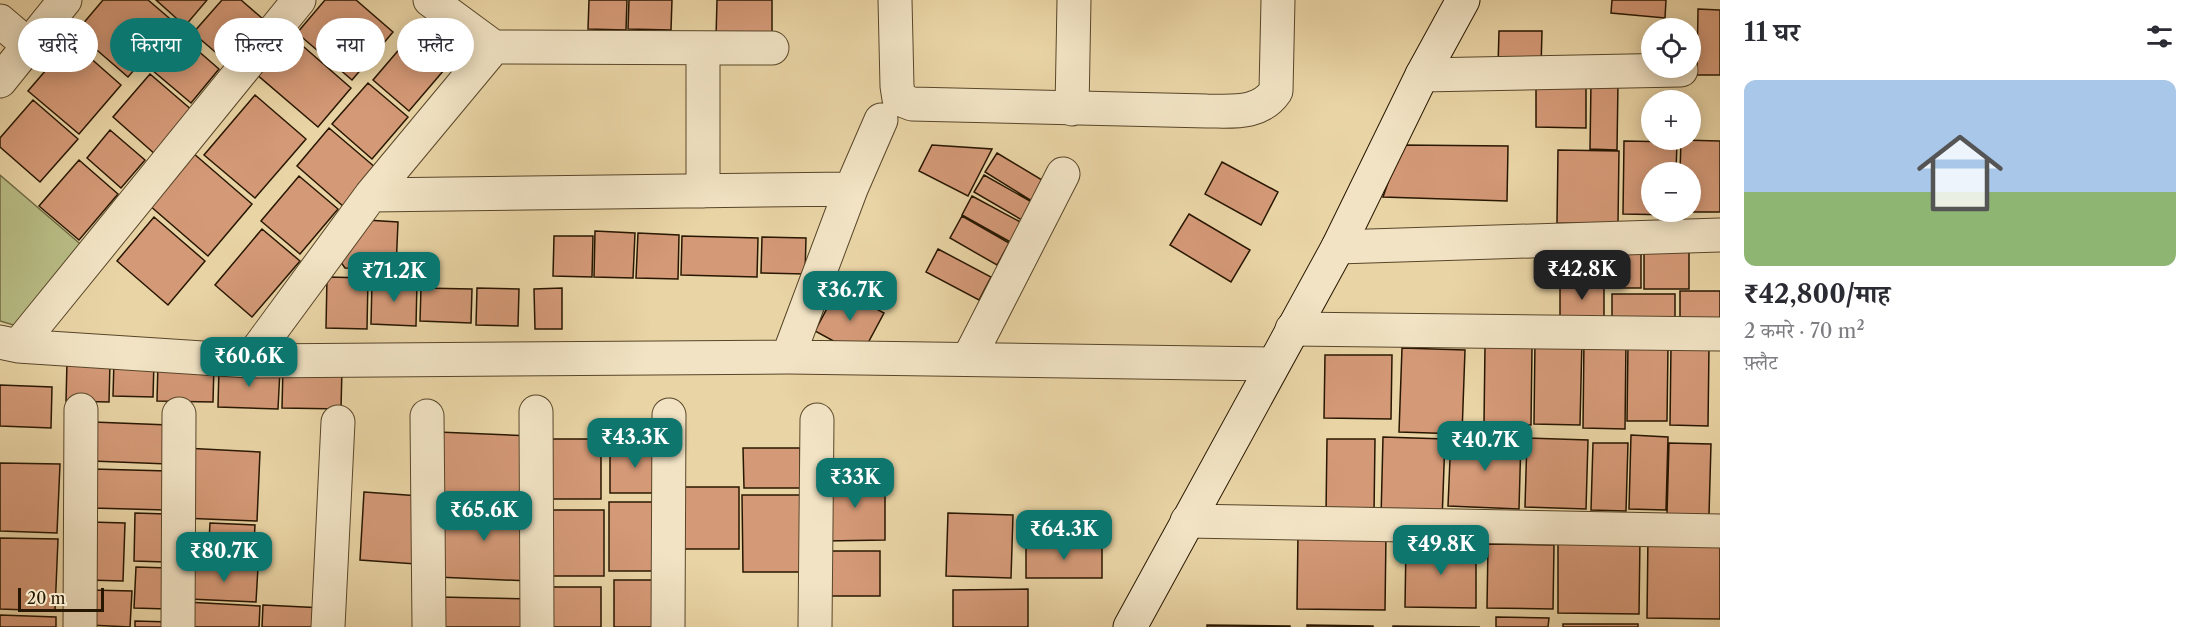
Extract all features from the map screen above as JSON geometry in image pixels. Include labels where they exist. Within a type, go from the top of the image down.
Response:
[{"type":"street","points":[[49,18],[65,0]]},
{"type":"street","points":[[9,344],[299,0]]},
{"type":"street","points":[[430,0],[494,47],[772,48]]},
{"type":"street","points":[[894,0],[899,99],[928,106],[1250,110],[1269,102],[1276,91],[1278,0]]},
{"type":"street","points":[[1071,109],[1074,0]]},
{"type":"street","points":[[1130,627],[1338,247],[1422,75],[1463,0]]},
{"type":"street","points":[[0,21],[18,36]]},
{"type":"street","points":[[249,361],[371,195],[494,47]]},
{"type":"street","points":[[703,48],[703,191]]},
{"type":"street","points":[[0,81],[18,56]]},
{"type":"street","points":[[1422,75],[1641,71]]},
{"type":"street","points":[[788,357],[851,189],[881,120]]},
{"type":"street","points":[[969,358],[1062,174]]},
{"type":"street","points":[[371,195],[851,189]]},
{"type":"street","points":[[1338,247],[1720,235]]},
{"type":"street","points":[[1292,329],[1720,334]]},
{"type":"street","points":[[9,344],[249,361],[788,357],[1273,364]]},
{"type":"street","points":[[80,627],[81,410]]},
{"type":"street","points":[[536,412],[537,627]]},
{"type":"street","points":[[178,627],[179,414]]},
{"type":"street","points":[[668,627],[669,415]]},
{"type":"street","points":[[427,416],[429,627]]},
{"type":"street","points":[[815,627],[817,420]]},
{"type":"street","points":[[328,627],[338,422]]},
{"type":"street","points":[[1187,520],[1720,531]]},
{"type":"green space","points":[[0,175],[85,248],[20,327],[0,321]]},
{"type":"building","points":[[103,0],[148,0],[169,18],[110,18],[110,61],[98,51],[98,18],[88,18]]},
{"type":"building","points":[[156,0],[207,0],[192,18],[176,18]]},
{"type":"building","points":[[222,0],[241,0],[262,18],[214,18],[214,51],[202,41],[202,23]]},
{"type":"building","points":[[325,0],[356,0],[377,18],[316,18],[316,49],[304,39],[304,25]]},
{"type":"building","points":[[589,0],[627,0],[626,30],[588,29]]},
{"type":"building","points":[[629,0],[672,0],[671,30],[628,29]]},
{"type":"building","points":[[717,0],[772,0],[772,39],[716,38]]},
{"type":"building","points":[[1612,0],[1666,0],[1665,18],[1611,13]]},
{"type":"building","points":[[1698,9],[1720,10],[1720,75],[1701,75],[1701,18],[1698,18]]},
{"type":"building","points":[[385,25],[393,32],[385,41]]},
{"type":"building","points":[[1499,31],[1542,31],[1541,68],[1498,67]]},
{"type":"building","points":[[304,47],[316,58],[316,72],[333,72],[351,88],[318,127],[255,73],[304,72]]},
{"type":"building","points":[[397,52],[397,72],[442,72],[409,111],[373,80],[380,72],[385,72],[385,66]]},
{"type":"building","points":[[202,54],[214,65],[214,72],[217,72],[191,103],[154,72],[202,72]]},
{"type":"building","points":[[98,65],[121,85],[79,134],[28,91],[44,72],[98,72]]},
{"type":"building","points":[[122,72],[132,72],[128,77]]},
{"type":"building","points":[[343,72],[359,72],[352,80]]},
{"type":"building","points":[[150,74],[193,111],[156,155],[113,117]]},
{"type":"building","points":[[1536,80],[1586,81],[1586,128],[1536,127]]},
{"type":"building","points":[[368,83],[408,117],[372,159],[332,124]]},
{"type":"building","points":[[1591,83],[1618,83],[1617,150],[1590,149]]},
{"type":"building","points":[[255,95],[306,139],[255,198],[204,155]]},
{"type":"building","points":[[33,100],[78,139],[40,182],[0,147],[0,138]]},
{"type":"building","points":[[329,128],[376,168],[344,207],[297,166]]},
{"type":"building","points":[[110,130],[145,160],[121,188],[87,158]]},
{"type":"building","points":[[1624,141],[1641,141],[1641,150],[1677,150],[1676,162],[1641,162],[1641,214],[1623,214]]},
{"type":"building","points":[[1701,141],[1720,141],[1720,212],[1701,212],[1701,162],[1680,162],[1681,150],[1701,150]]},
{"type":"building","points":[[932,145],[992,149],[968,196],[919,171]]},
{"type":"building","points":[[1401,145],[1508,146],[1507,201],[1383,197]]},
{"type":"building","points":[[1558,150],[1619,151],[1618,224],[1557,223]]},
{"type":"building","points":[[193,153],[252,204],[208,256],[149,205]]},
{"type":"building","points":[[997,153],[1047,183],[1035,203],[985,172]]},
{"type":"building","points":[[79,160],[118,194],[79,240],[39,206]]},
{"type":"building","points":[[1222,162],[1278,192],[1261,225],[1205,194]]},
{"type":"building","points":[[984,175],[1037,205],[1027,223],[974,192]]},
{"type":"building","points":[[299,176],[338,209],[300,254],[261,221]]},
{"type":"building","points":[[972,196],[1024,224],[1014,244],[962,215]]},
{"type":"building","points":[[1189,214],[1250,250],[1231,282],[1170,245]]},
{"type":"building","points":[[962,216],[1009,243],[997,265],[950,238]]},
{"type":"building","points":[[154,217],[205,261],[168,305],[117,261]]},
{"type":"building","points":[[366,220],[398,222],[396,269],[345,268],[333,251]]},
{"type":"building","points":[[262,229],[300,261],[252,317],[215,285]]},
{"type":"building","points":[[595,231],[635,233],[633,278],[594,277]]},
{"type":"building","points":[[638,233],[679,235],[678,279],[636,278]]},
{"type":"building","points":[[554,236],[593,236],[592,277],[553,276]]},
{"type":"building","points":[[682,236],[758,238],[757,277],[681,275]]},
{"type":"building","points":[[762,237],[806,238],[805,274],[761,273]]},
{"type":"building","points":[[1644,241],[1689,241],[1689,289],[1644,289]]},
{"type":"building","points":[[1606,242],[1641,242],[1641,288],[1606,288]]},
{"type":"building","points":[[938,249],[991,277],[979,300],[926,272]]},
{"type":"building","points":[[327,277],[368,278],[367,329],[326,328]]},
{"type":"building","points":[[1560,280],[1604,280],[1604,322],[1560,322]]},
{"type":"building","points":[[372,281],[417,282],[416,326],[371,324]]},
{"type":"building","points":[[421,288],[472,289],[471,323],[420,321]]},
{"type":"building","points":[[477,288],[519,289],[518,326],[476,325]]},
{"type":"building","points":[[562,288],[562,329],[535,329],[534,289]]},
{"type":"building","points":[[838,288],[884,313],[861,356],[815,331]]},
{"type":"building","points":[[1680,291],[1720,291],[1720,330],[1680,330]]},
{"type":"building","points":[[1612,294],[1675,294],[1675,328],[1612,328]]},
{"type":"building","points":[[1535,339],[1582,339],[1580,425],[1534,424]]},
{"type":"building","points":[[1584,339],[1626,340],[1625,429],[1583,428]]},
{"type":"building","points":[[1628,345],[1668,346],[1667,421],[1627,421]]},
{"type":"building","points":[[1485,346],[1532,347],[1531,425],[1484,424]]},
{"type":"building","points":[[1671,346],[1709,347],[1708,426],[1670,425]]},
{"type":"building","points":[[1402,348],[1465,350],[1462,434],[1399,432]]},
{"type":"building","points":[[1325,355],[1392,355],[1391,419],[1324,418]]},
{"type":"building","points":[[114,360],[154,362],[153,397],[113,396]]},
{"type":"building","points":[[67,362],[110,363],[109,402],[66,401]]},
{"type":"building","points":[[158,363],[214,365],[213,402],[157,401]]},
{"type":"building","points":[[219,367],[280,369],[278,409],[218,407]]},
{"type":"building","points":[[283,367],[342,368],[341,409],[282,408]]},
{"type":"building","points":[[0,385],[52,387],[51,428],[0,426]]},
{"type":"building","points":[[93,422],[169,425],[168,464],[92,461]]},
{"type":"building","points":[[438,432],[532,436],[529,500],[435,496]]},
{"type":"building","points":[[1451,435],[1521,438],[1519,509],[1448,506]]},
{"type":"building","points":[[1631,435],[1668,437],[1666,510],[1629,509]]},
{"type":"building","points":[[1383,437],[1445,439],[1442,521],[1381,518]]},
{"type":"building","points":[[1527,438],[1588,440],[1586,509],[1525,507]]},
{"type":"building","points":[[542,439],[601,439],[601,499],[542,499]]},
{"type":"building","points":[[1327,439],[1375,439],[1374,514],[1326,513]]},
{"type":"building","points":[[1593,443],[1628,443],[1626,511],[1591,510]]},
{"type":"building","points":[[1669,443],[1711,444],[1709,515],[1667,514]]},
{"type":"building","points":[[610,445],[659,445],[659,493],[610,493]]},
{"type":"building","points":[[184,448],[260,452],[257,521],[181,518]]},
{"type":"building","points":[[743,448],[800,448],[800,488],[744,488]]},
{"type":"building","points":[[0,463],[60,464],[57,533],[0,531]]},
{"type":"building","points":[[93,469],[168,471],[166,510],[92,508]]},
{"type":"building","points":[[825,478],[885,478],[885,540],[825,541]]},
{"type":"building","points":[[674,487],[739,487],[739,549],[674,549]]},
{"type":"building","points":[[364,492],[420,496],[416,564],[360,560]]},
{"type":"building","points":[[742,495],[800,495],[800,572],[743,572]]},
{"type":"building","points":[[609,502],[658,502],[658,571],[609,571]]},
{"type":"building","points":[[439,503],[531,507],[529,581],[437,577]]},
{"type":"building","points":[[547,510],[604,510],[604,576],[547,576]]},
{"type":"building","points":[[135,513],[166,514],[165,562],[134,561]]},
{"type":"building","points":[[948,513],[1013,515],[1011,578],[946,576]]},
{"type":"building","points":[[90,522],[125,523],[123,581],[88,580]]},
{"type":"building","points":[[210,523],[255,525],[253,560],[208,558]]},
{"type":"building","points":[[1298,533],[1386,534],[1385,610],[1297,609]]},
{"type":"building","points":[[1648,534],[1720,535],[1720,619],[1647,618]]},
{"type":"building","points":[[1558,537],[1640,538],[1639,614],[1558,613]]},
{"type":"building","points":[[0,538],[58,539],[55,611],[0,609]]},
{"type":"building","points":[[1102,543],[1102,578],[1026,578],[1026,544]]},
{"type":"building","points":[[1406,543],[1476,544],[1476,608],[1405,607]]},
{"type":"building","points":[[1488,544],[1554,545],[1553,609],[1487,608]]},
{"type":"building","points":[[822,551],[880,551],[880,596],[822,596]]},
{"type":"building","points":[[191,564],[258,567],[256,602],[189,599]]},
{"type":"building","points":[[136,567],[168,568],[167,609],[134,608]]},
{"type":"building","points":[[614,580],[661,580],[661,627],[614,627]]},
{"type":"building","points":[[547,587],[601,587],[601,627],[547,627]]},
{"type":"building","points":[[1028,589],[1028,627],[953,627],[953,590]]},
{"type":"building","points":[[90,590],[132,591],[130,627],[89,625]]},
{"type":"building","points":[[439,597],[534,599],[533,627],[438,627]]},
{"type":"building","points":[[186,602],[260,606],[259,627],[185,627]]},
{"type":"building","points":[[263,605],[324,608],[323,627],[262,627]]},
{"type":"building","points":[[0,615],[56,617],[56,627],[0,627]]},
{"type":"building","points":[[1496,617],[1549,618],[1548,627],[1496,627]]},
{"type":"building","points":[[135,621],[171,622],[170,627],[135,627]]},
{"type":"building","points":[[1563,624],[1638,624],[1638,627],[1563,627]]},
{"type":"building","points":[[1207,625],[1290,626],[1290,627],[1207,627]]},
{"type":"building","points":[[1307,625],[1373,626],[1373,627],[1307,627]]},
{"type":"building","points":[[1393,626],[1480,627],[1393,627]]}]
